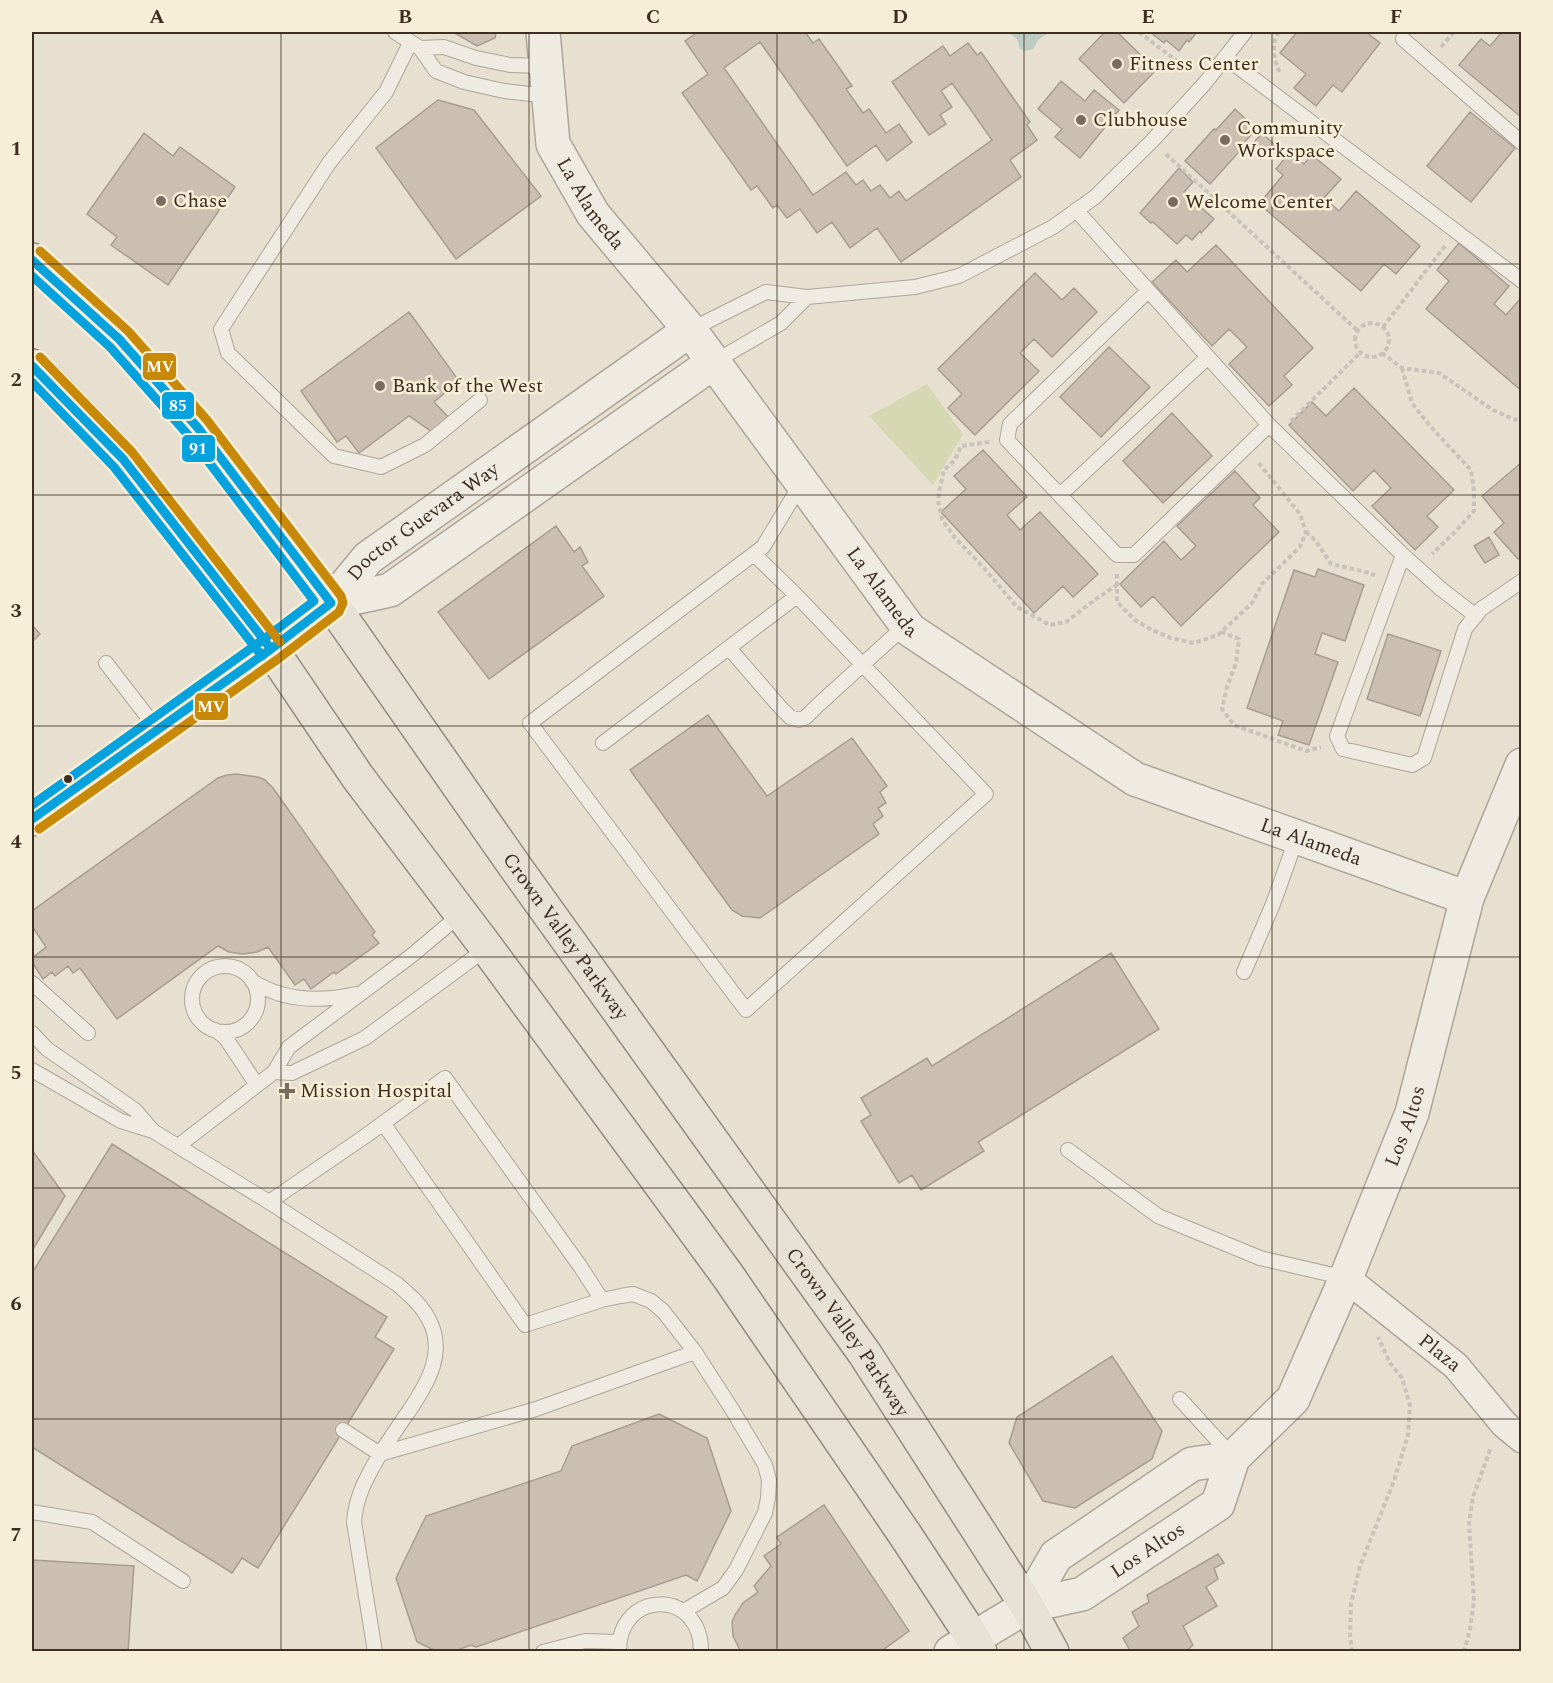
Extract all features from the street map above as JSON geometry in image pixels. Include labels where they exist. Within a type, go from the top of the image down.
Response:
[{"type":"main road","name":"Crown Valley Parkway","points":[[32,260],[119,339],[198,428],[331,603],[507,855],[865,1354],[1027,1606],[1053,1652]]},
{"type":"main road","points":[[32,366],[123,459],[271,649],[357,776],[487,948],[728,1276],[906,1536],[968,1647]]},
{"type":"street","name":"La Alameda","points":[[543,32],[553,144],[593,214],[690,330],[910,630],[1135,779],[1467,898]]},
{"type":"street","name":"Doctor Guevara Way","points":[[331,603],[368,558],[690,330]]},
{"type":"street","name":"Doctor Guevara Way","points":[[331,603],[390,590],[714,363]]},
{"type":"street","points":[[32,819],[271,649],[331,603]]},
{"type":"street","name":"Los Altos","points":[[968,1647],[1027,1606],[1082,1594],[1218,1504],[1233,1458],[1293,1399],[1359,1288],[1412,1113],[1467,898],[1521,765]]},
{"type":"street","name":"Plaza","points":[[1359,1288],[1456,1366],[1513,1431]]},
{"type":"street","name":"Los Altos","points":[[1027,1606],[1056,1556],[1192,1464],[1233,1458]]},
{"type":"lane","points":[[395,32],[415,45],[436,71],[464,82],[504,91],[547,81]]},
{"type":"lane","points":[[690,330],[766,292],[807,297],[915,286],[959,276],[1053,227],[1095,197],[1152,141],[1205,83],[1245,32]]},
{"type":"lane","points":[[1403,39],[1521,143]]},
{"type":"lane","points":[[415,45],[444,47],[476,58],[510,65],[547,81]]},
{"type":"lane","points":[[415,45],[386,92],[329,163],[220,329],[228,352],[334,456],[381,467],[425,445],[480,400]]},
{"type":"lane","points":[[1225,57],[1521,281]]},
{"type":"lane","points":[[1076,210],[1273,430],[1403,555],[1476,616]]},
{"type":"lane","points":[[1148,291],[1010,424],[1008,440],[1117,555],[1134,555],[1273,430]]},
{"type":"lane","points":[[714,363],[781,323],[807,297]]},
{"type":"lane","points":[[1060,495],[1208,357]]},
{"type":"lane","points":[[754,554],[986,794],[746,1010],[530,723],[763,547],[802,483]]},
{"type":"lane","points":[[1403,555],[1337,736],[1343,749],[1412,765],[1424,758],[1465,628],[1481,609],[1521,581]]},
{"type":"lane","points":[[603,743],[797,596]]},
{"type":"lane","points":[[729,648],[785,712],[790,717],[799,720],[806,717],[906,625]]},
{"type":"lane","points":[[106,663],[157,729]]},
{"type":"lane","points":[[1244,972],[1273,904],[1297,837]]},
{"type":"lane","points":[[178,1146],[274,1072],[289,1047],[411,956],[461,914]]},
{"type":"lane","points":[[274,1072],[292,1073],[365,1038],[487,948]]},
{"type":"lane","points":[[257,1085],[225,1037],[202,1023],[195,1011],[192,997],[200,977],[212,969],[227,966],[242,970],[252,981],[279,994],[316,999],[364,992]]},
{"type":"lane","points":[[214,1030],[236,1031],[254,1017],[258,995],[252,981]]},
{"type":"lane","points":[[32,983],[88,1033]]},
{"type":"lane","points":[[32,1033],[47,1049],[135,1110],[153,1131]]},
{"type":"lane","points":[[32,1070],[121,1121],[153,1131],[269,1202],[397,1284],[410,1295],[428,1317],[436,1344],[436,1358],[432,1371],[424,1389],[363,1483],[354,1511],[375,1652]]},
{"type":"lane","points":[[269,1202],[445,1078],[602,1300]]},
{"type":"lane","points":[[383,1123],[525,1325],[602,1300],[633,1294],[651,1301],[663,1311],[694,1352],[739,1420],[765,1465],[769,1480],[765,1514],[736,1570],[723,1588],[684,1611]]},
{"type":"lane","points":[[1068,1150],[1158,1216],[1260,1258],[1359,1288]]},
{"type":"lane","points":[[343,1430],[380,1454],[536,1409],[694,1352]]},
{"type":"lane","points":[[1180,1399],[1233,1458]]},
{"type":"lane","points":[[32,1512],[92,1522],[183,1581]]},
{"type":"lane","points":[[543,1652],[585,1641],[619,1647],[623,1628],[631,1616],[643,1608],[657,1604],[671,1605],[684,1611],[693,1620],[698,1631],[701,1652]]},
{"type":"path","points":[[1139,32],[1205,83]]},
{"type":"path","points":[[1269,90],[1281,74],[1274,59],[1275,38],[1280,32]]},
{"type":"path","points":[[1152,141],[1358,331]]},
{"type":"path","points":[[1383,327],[1456,231]]},
{"type":"path","points":[[1377,323],[1383,327],[1389,340],[1387,348],[1375,356],[1367,356],[1361,352],[1356,346],[1355,339],[1362,326],[1377,323]]},
{"type":"path","points":[[1361,352],[1273,430],[1257,461],[1300,514],[1306,532],[1316,541],[1330,564],[1362,571],[1393,582]]},
{"type":"path","points":[[1382,353],[1402,368],[1439,373],[1493,410],[1521,421]]},
{"type":"path","points":[[1402,368],[1412,403],[1471,470],[1474,491],[1474,511],[1418,568]]},
{"type":"path","points":[[1008,440],[960,446],[955,460],[944,470],[938,501],[942,519],[954,538],[984,568],[1017,607],[1050,625],[1066,622],[1096,598],[1117,585]]},
{"type":"path","points":[[1117,555],[1117,602],[1135,620],[1152,630],[1171,638],[1194,643],[1218,635],[1252,603],[1262,584],[1300,547],[1306,532]]},
{"type":"path","points":[[1221,632],[1239,639],[1236,663],[1222,709],[1234,725],[1306,751],[1340,742]]},
{"type":"path","points":[[1352,1652],[1351,1604],[1360,1566],[1394,1481],[1406,1444],[1410,1405],[1402,1378],[1390,1363],[1378,1341],[1359,1288]]},
{"type":"path","points":[[1464,1652],[1474,1601],[1469,1523],[1473,1497],[1494,1440],[1513,1431]]},
{"type":"green space","points":[[927,384],[963,434],[933,485],[869,416]]},
{"type":"shaded area","points":[[1011,32],[1050,32],[1039,39],[1033,49],[1026,51],[1020,49],[1017,39]]},
{"type":"building","points":[[453,32],[496,32],[495,38],[477,46]]},
{"type":"building","points":[[698,32],[805,32],[813,43],[819,39],[852,86],[846,89],[863,113],[869,109],[886,133],[899,124],[912,142],[887,161],[876,145],[847,166],[760,42],[724,68],[813,195],[846,172],[856,185],[863,180],[871,191],[880,185],[890,198],[899,191],[906,201],[992,140],[952,83],[941,91],[952,107],[940,115],[946,124],[929,135],[892,82],[943,46],[950,56],[968,43],[977,55],[981,52],[1030,122],[1027,125],[1037,140],[1010,160],[1021,177],[901,262],[877,228],[850,248],[832,222],[817,233],[800,209],[787,218],[777,205],[773,208],[757,186],[751,190],[682,93],[708,74],[685,41]]},
{"type":"building","name":"Fitness Center","points":[[1105,32],[1117,32],[1156,70],[1124,103],[1079,59]]},
{"type":"building","points":[[1150,32],[1197,32],[1179,51],[1166,40],[1164,43]]},
{"type":"building","points":[[1297,32],[1366,32],[1380,43],[1342,92],[1333,85],[1316,106],[1294,88],[1306,74],[1280,53]]},
{"type":"building","points":[[1502,32],[1522,32],[1521,117],[1459,65],[1481,39],[1490,46]]},
{"type":"building","name":"Clubhouse","points":[[1061,81],[1085,101],[1094,90],[1119,110],[1080,158],[1055,137],[1062,129],[1038,109]]},
{"type":"building","points":[[438,100],[474,110],[541,196],[456,259],[376,148]]},
{"type":"building","name":"Community Workspace","points":[[1235,109],[1256,129],[1210,184],[1185,161]]},
{"type":"building","points":[[1470,112],[1515,148],[1471,202],[1427,166]]},
{"type":"building","name":"Chase","points":[[144,133],[173,156],[180,147],[235,187],[168,285],[111,245],[117,237],[87,214]]},
{"type":"building","points":[[1262,133],[1275,145],[1261,159],[1249,148]]},
{"type":"building","points":[[1290,152],[1304,164],[1312,155],[1341,179],[1324,198],[1339,211],[1356,191],[1420,246],[1396,274],[1384,264],[1361,291],[1259,204],[1283,175],[1276,169]]},
{"type":"building","name":"Welcome Center","points":[[1179,168],[1193,182],[1184,192],[1214,219],[1192,240],[1186,235],[1177,244],[1140,213]]},
{"type":"building","points":[[1459,243],[1509,286],[1494,304],[1506,315],[1522,297],[1522,391],[1426,309],[1449,281],[1437,270]]},
{"type":"building","points":[[1216,245],[1313,348],[1284,376],[1292,385],[1269,406],[1229,364],[1247,347],[1229,329],[1212,346],[1152,282],[1176,260],[1187,272]]},
{"type":"building","points":[[1035,273],[1062,300],[1074,288],[1097,312],[1052,357],[1034,339],[1020,353],[1039,371],[975,435],[948,408],[962,394],[938,369]]},
{"type":"building","name":"Bank of the West","points":[[409,312],[459,381],[434,402],[452,421],[435,434],[409,416],[359,453],[346,436],[337,442],[301,391]]},
{"type":"building","points":[[1109,347],[1150,387],[1101,437],[1060,397]]},
{"type":"building","points":[[1354,388],[1454,490],[1427,516],[1438,527],[1415,550],[1372,506],[1391,488],[1374,470],[1353,491],[1289,425],[1312,402],[1326,416]]},
{"type":"building","points":[[1172,413],[1212,456],[1163,503],[1123,461]]},
{"type":"building","points":[[983,450],[1027,497],[1007,515],[1020,530],[1040,512],[1098,574],[1073,597],[1063,586],[1034,613],[941,512],[966,489],[954,476]]},
{"type":"building","points":[[1522,462],[1522,556],[1518,559],[1494,532],[1504,523],[1482,496]]},
{"type":"building","points":[[1235,471],[1260,498],[1253,505],[1279,532],[1181,626],[1153,596],[1141,607],[1120,584],[1164,541],[1181,560],[1196,546],[1177,526]]},
{"type":"building","points":[[556,526],[574,552],[580,547],[588,562],[582,566],[604,596],[489,679],[438,612]]},
{"type":"building","points":[[1489,537],[1499,555],[1485,563],[1474,546]]},
{"type":"building","points":[[1318,569],[1364,585],[1345,641],[1322,633],[1315,654],[1338,662],[1309,745],[1278,735],[1283,721],[1247,708],[1294,570],[1315,577]]},
{"type":"building","points":[[32,625],[40,634],[32,642]]},
{"type":"building","points":[[1388,634],[1441,651],[1420,716],[1367,699]]},
{"type":"building","points":[[708,715],[767,796],[852,738],[887,786],[880,792],[886,803],[878,808],[883,816],[873,824],[879,834],[760,918],[742,916],[732,910],[630,770]]},
{"type":"building","points":[[236,774],[258,777],[273,788],[375,932],[372,935],[379,943],[311,989],[304,979],[295,985],[268,947],[257,952],[243,954],[229,952],[218,946],[117,1019],[80,968],[73,973],[68,966],[55,976],[52,972],[43,979],[32,962],[32,958],[46,947],[32,926],[32,911],[218,778]]},
{"type":"building","points":[[1111,953],[1159,1029],[978,1142],[984,1151],[921,1190],[912,1175],[899,1183],[861,1121],[871,1115],[861,1098],[927,1058],[932,1066]]},
{"type":"building","points":[[112,1144],[387,1317],[375,1337],[394,1349],[258,1568],[242,1558],[232,1573],[32,1447],[32,1273]]},
{"type":"building","points":[[32,1150],[65,1196],[32,1251]]},
{"type":"building","points":[[1112,1356],[1162,1431],[1152,1459],[1075,1508],[1043,1501],[1009,1443],[1017,1417]]},
{"type":"building","points":[[659,1414],[707,1438],[731,1511],[697,1581],[686,1575],[476,1647],[471,1645],[452,1652],[438,1652],[417,1642],[396,1578],[426,1516],[561,1471],[572,1446]]},
{"type":"building","points":[[824,1505],[909,1631],[880,1652],[741,1652],[733,1636],[732,1622],[743,1603],[758,1592],[754,1586],[771,1566],[764,1556],[781,1544],[777,1537]]},
{"type":"building","points":[[1218,1554],[1224,1563],[1214,1568],[1218,1579],[1206,1587],[1217,1606],[1183,1626],[1193,1645],[1185,1652],[1131,1652],[1123,1638],[1139,1626],[1132,1612],[1149,1602],[1147,1595]]},
{"type":"building","points":[[32,1560],[134,1566],[128,1652],[32,1652]]},
{"type":"transit line","name":"MV","points":[[39,829],[278,659],[339,612],[343,603],[341,596],[207,420],[128,331],[40,251]]},
{"type":"transit line","name":"85","points":[[32,260],[119,339],[198,428],[331,603],[271,649],[32,819]]},
{"type":"transit line","name":"91","points":[[32,276],[110,347],[189,436],[314,601],[32,805]]},
{"type":"transit line","name":"MV","points":[[40,357],[132,452],[280,642]]},
{"type":"transit line","name":"85","points":[[32,366],[123,459],[271,649]]},
{"type":"transit line","name":"91","points":[[32,382],[114,467],[262,656]]},
{"type":"place","name":"Fitness Center","points":[[1117,64]]},
{"type":"place","name":"Clubhouse","points":[[1081,120]]},
{"type":"place","name":"Community Workspace","points":[[1225,140]]},
{"type":"place","name":"Chase","points":[[161,201]]},
{"type":"place","name":"Welcome Center","points":[[1173,202]]},
{"type":"place","name":"Bank of the West","points":[[380,386]]},
{"type":"place","name":"Mission Hospital","points":[[287,1091]]}]
